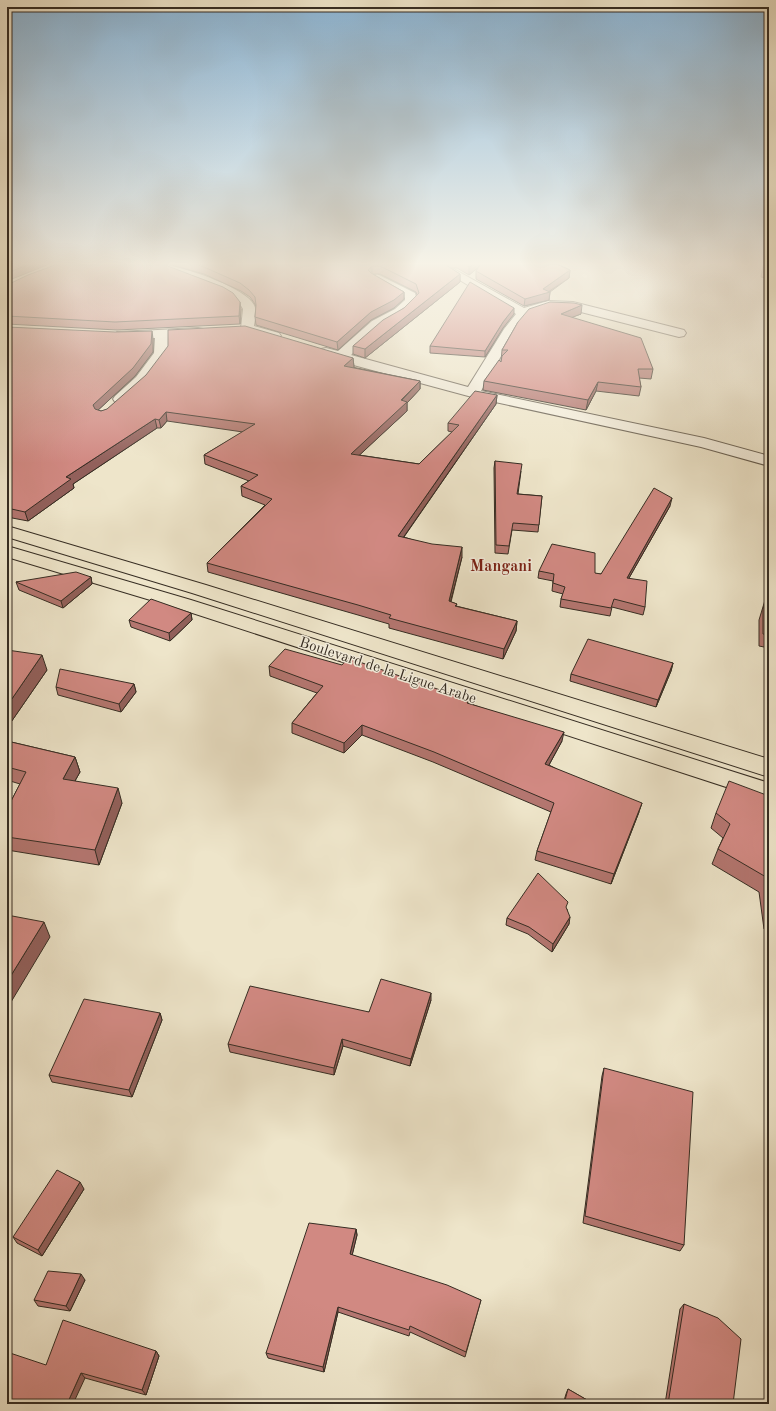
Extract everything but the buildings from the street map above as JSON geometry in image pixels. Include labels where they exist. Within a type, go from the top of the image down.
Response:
[{"type":"main road","name":"Boulevard de la Ligue Arabe","points":[[7,531],[233,599],[429,662],[705,759],[769,792]]},
{"type":"main road","name":"Boulevard de la Ligue Arabe","points":[[7,551],[217,615],[417,679],[705,759],[769,768]]},
{"type":"main road","points":[[217,615],[233,599]]},
{"type":"main road","points":[[417,679],[429,662]]},
{"type":"street","points":[[111,335],[211,331]]},
{"type":"street","points":[[256,331],[290,341]]},
{"type":"street","points":[[340,357],[369,331]]},
{"type":"street","points":[[472,393],[509,331]]},
{"type":"street","points":[[670,331],[679,333]]},
{"type":"street","points":[[108,409],[141,380],[161,353],[162,333]]},
{"type":"street","points":[[311,348],[472,393],[704,443],[769,461]]},
{"type":"district","name":"Mangani","points":[[501,565]]}]
